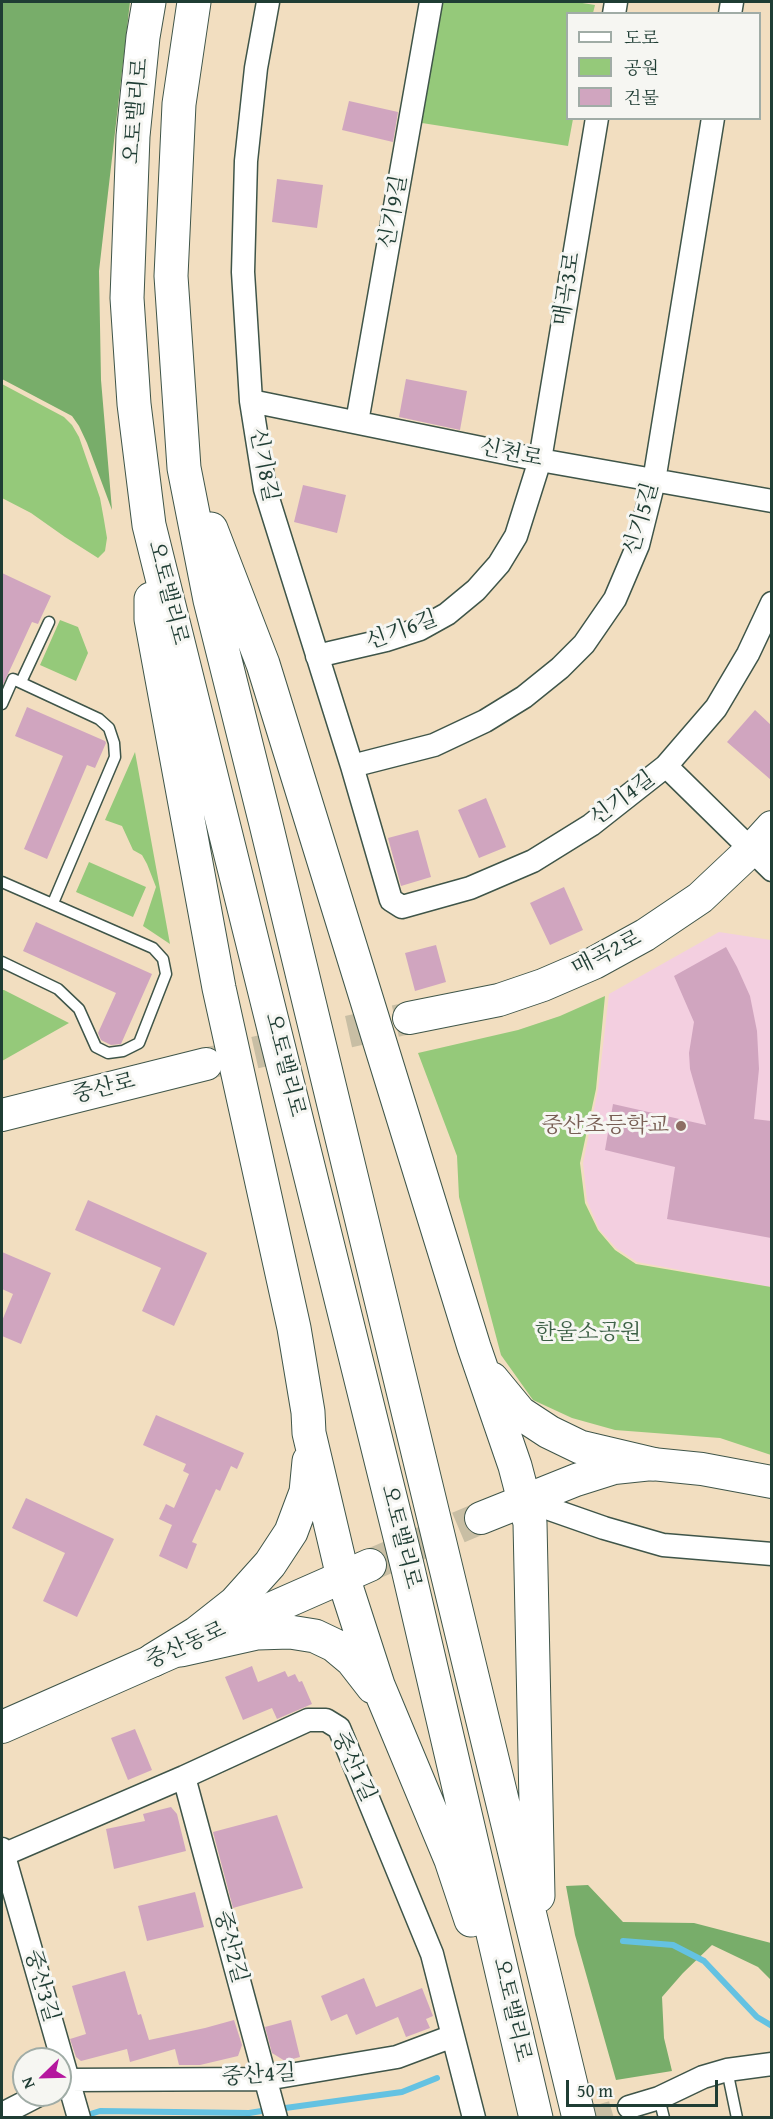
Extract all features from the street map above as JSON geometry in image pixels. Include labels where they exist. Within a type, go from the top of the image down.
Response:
[{"type":"highway","name":"오토밸리로","points":[[149,2],[143,37],[134,136],[128,298],[134,404],[149,525],[408,1569],[536,2114]]},
{"type":"highway","name":"오토밸리로","points":[[194,2],[179,104],[171,276],[184,468],[210,600],[579,2118]]},
{"type":"highway","points":[[184,468],[219,547],[263,663],[474,1347],[515,1466],[530,1524],[539,1958]]},
{"type":"highway","points":[[149,525],[151,620],[219,988],[294,1328],[308,1412],[309,1433],[306,1492],[291,1532],[270,1564],[235,1603],[197,1633],[161,1657]]},
{"type":"highway","points":[[474,1347],[488,1373],[520,1413],[549,1432],[580,1447],[652,1464]]},
{"type":"highway","points":[[309,1433],[357,1571],[387,1706],[451,1860],[536,2114]]},
{"type":"highway","points":[[161,1657],[257,1633],[290,1632],[315,1635],[352,1660],[387,1706]]},
{"type":"street","name":"신기8길","points":[[268,2],[256,68],[246,162],[243,272],[251,401],[265,489],[352,766],[391,900],[402,907]]},
{"type":"street","name":"신기9길","points":[[357,422],[431,2]]},
{"type":"street","name":"매곡3로","points":[[540,460],[597,120]]},
{"type":"street","name":"신기5길","points":[[352,766],[434,745],[485,721],[524,697],[560,668],[584,644],[615,599],[638,544],[654,481],[713,120]]},
{"type":"street","name":"신천로","points":[[251,401],[540,460],[771,501]]},
{"type":"street","name":"신기6길","points":[[317,656],[386,640],[420,629],[447,614],[476,590],[499,564],[516,536],[540,460]]},
{"type":"street","name":"신기4길","points":[[402,907],[470,888],[533,861],[591,825],[666,766],[716,708],[748,654],[771,603]]},
{"type":"street","points":[[666,766],[765,849]]},
{"type":"street","name":"매곡2로","points":[[409,1018],[499,1000],[543,985],[594,963],[645,935],[700,898],[765,849]]},
{"type":"street","name":"중산로","points":[[2,1115],[206,1064]]},
{"type":"street","points":[[480,1518],[614,1468],[652,1464],[702,1469],[771,1482]]},
{"type":"street","points":[[524,1500],[604,1528],[663,1545],[771,1554]]},
{"type":"street","name":"중산동로","points":[[2,1727],[357,1571]]},
{"type":"street","name":"중산1길","points":[[2,1852],[184,1777],[308,1720],[326,1720],[339,1728],[432,1954],[472,2110]]},
{"type":"street","name":"중산2길","points":[[184,1777],[271,2098]]},
{"type":"street","name":"중산3길","points":[[2,1852],[56,2047]]},
{"type":"street","name":"중산4길","points":[[72,2086],[271,2098],[397,2057],[455,2044]]},
{"type":"street","points":[[629,2108],[662,2108],[703,2077],[727,2070],[771,2064]]},
{"type":"street","name":"중산3길","points":[[72,2099],[79,2118]]},
{"type":"street","points":[[2,2114],[16,2107]]},
{"type":"lane","points":[[21,682],[48,622]]},
{"type":"lane","points":[[2,704],[13,679],[99,719],[109,728],[114,743],[115,757],[53,903]]},
{"type":"lane","points":[[2,882],[153,948],[163,959],[166,974],[139,1043],[123,1051],[108,1053],[96,1047],[79,1009],[58,989],[2,962]]},
{"type":"lane","points":[[727,2070],[737,2118]]},
{"type":"shaded area","name":"중산초등학교","points":[[719,932],[771,940],[771,1287],[637,1262],[616,1248],[599,1229],[587,1201],[583,1163],[598,1089],[609,994]]},
{"type":"green space","points":[[2,2],[130,2],[99,271],[101,380],[112,510],[87,443],[72,416],[2,379]]},
{"type":"green space","points":[[442,2],[576,2],[595,5],[593,12],[566,12],[566,120],[573,120],[568,146],[422,123]]},
{"type":"green space","points":[[2,384],[64,417],[79,437],[100,498],[107,538],[105,551],[98,558],[31,513],[2,498]]},
{"type":"green space","points":[[60,620],[78,627],[88,653],[76,681],[40,665]]},
{"type":"green space","points":[[135,752],[170,944],[143,926],[156,887],[147,864],[142,855],[133,850],[122,826],[105,820]]},
{"type":"green space","points":[[89,862],[146,887],[133,917],[76,892]]},
{"type":"green space","points":[[2,990],[4,990],[69,1023],[2,1061]]},
{"type":"green space","name":"한울소공원","points":[[605,996],[596,1089],[580,1163],[585,1203],[598,1230],[615,1250],[636,1264],[771,1287],[771,1455],[720,1438],[615,1430],[572,1418],[533,1400],[501,1355],[459,1197],[457,1156],[418,1053],[518,1030],[560,1016]]},
{"type":"green space","points":[[588,1885],[623,1922],[694,1923],[771,1943],[771,1980],[758,1967],[712,1945],[662,1997],[664,2038],[672,2071],[616,2080],[575,1935],[566,1886]]},
{"type":"building","points":[[349,101],[398,112],[393,142],[342,130]]},
{"type":"building","points":[[277,179],[323,185],[317,228],[272,222]]},
{"type":"building","points":[[406,379],[467,391],[460,430],[399,417]]},
{"type":"building","points":[[303,485],[346,495],[337,533],[294,522]]},
{"type":"building","points":[[2,573],[51,596],[38,624],[32,622],[2,687]]},
{"type":"building","points":[[27,707],[106,743],[95,768],[87,765],[47,859],[24,849],[63,756],[15,736]]},
{"type":"building","points":[[755,710],[771,725],[771,780],[727,742]]},
{"type":"building","points":[[486,798],[506,847],[479,858],[458,810]]},
{"type":"building","points":[[418,830],[431,877],[401,886],[388,838]]},
{"type":"building","points":[[564,887],[583,930],[550,945],[530,903]]},
{"type":"building","points":[[36,922],[152,974],[121,1044],[111,1045],[101,1040],[98,1033],[116,993],[23,951]]},
{"type":"building","points":[[436,945],[446,982],[415,991],[405,953]]},
{"type":"building","points":[[726,947],[750,996],[757,1031],[759,1069],[754,1119],[771,1121],[771,1238],[667,1219],[675,1167],[605,1150],[613,1104],[706,1125],[690,1069],[689,1053],[694,1022],[674,976]]},
{"type":"building","points":[[88,1200],[207,1253],[174,1326],[142,1311],[161,1268],[75,1230]]},
{"type":"building","points":[[2,1252],[51,1273],[21,1344],[2,1336],[2,1321],[13,1294],[2,1289]]},
{"type":"building","points":[[156,1415],[244,1453],[237,1469],[231,1466],[220,1491],[216,1489],[192,1542],[197,1544],[187,1569],[159,1556],[172,1525],[159,1519],[166,1504],[174,1508],[189,1474],[183,1471],[186,1464],[143,1445]]},
{"type":"building","points":[[26,1498],[114,1539],[77,1617],[43,1601],[65,1553],[12,1528]]},
{"type":"building","points":[[252,1666],[258,1682],[285,1671],[288,1677],[295,1674],[299,1682],[302,1681],[312,1704],[277,1719],[272,1708],[243,1720],[225,1677]]},
{"type":"building","points":[[135,1729],[152,1770],[128,1780],[111,1738]]},
{"type":"building","points":[[171,1807],[177,1814],[186,1851],[114,1869],[106,1829],[145,1821],[143,1814]]},
{"type":"building","points":[[277,1815],[303,1888],[233,1908],[213,1832]]},
{"type":"building","points":[[195,1892],[204,1927],[147,1941],[138,1906]]},
{"type":"building","points":[[125,1971],[138,2015],[141,2014],[149,2040],[234,2020],[242,2045],[238,2056],[200,2065],[179,2065],[175,2049],[130,2062],[127,2049],[81,2061],[76,2057],[70,2039],[86,2034],[72,1986]]},
{"type":"building","points":[[364,1978],[376,2007],[422,1988],[433,2016],[426,2019],[430,2028],[406,2037],[398,2017],[356,2035],[347,2014],[331,2021],[321,1996]]},
{"type":"building","points":[[291,2020],[300,2057],[285,2061],[272,2053],[265,2027]]},
{"type":"waterway","points":[[623,1941],[673,1945],[704,1961],[757,2017],[772,2026]]},
{"type":"waterway","points":[[278,2109],[402,2092],[437,2078]]},
{"type":"waterway","points":[[84,2116],[100,2111],[249,2113],[268,2110]]},
{"type":"tunnel","points":[[208,1063],[409,1018]]},
{"type":"tunnel","points":[[370,1565],[481,1518]]},
{"type":"tunnel","points":[[591,2118],[629,2107]]},
{"type":"place","name":"중산초등학교","points":[[681,1126]]}]
